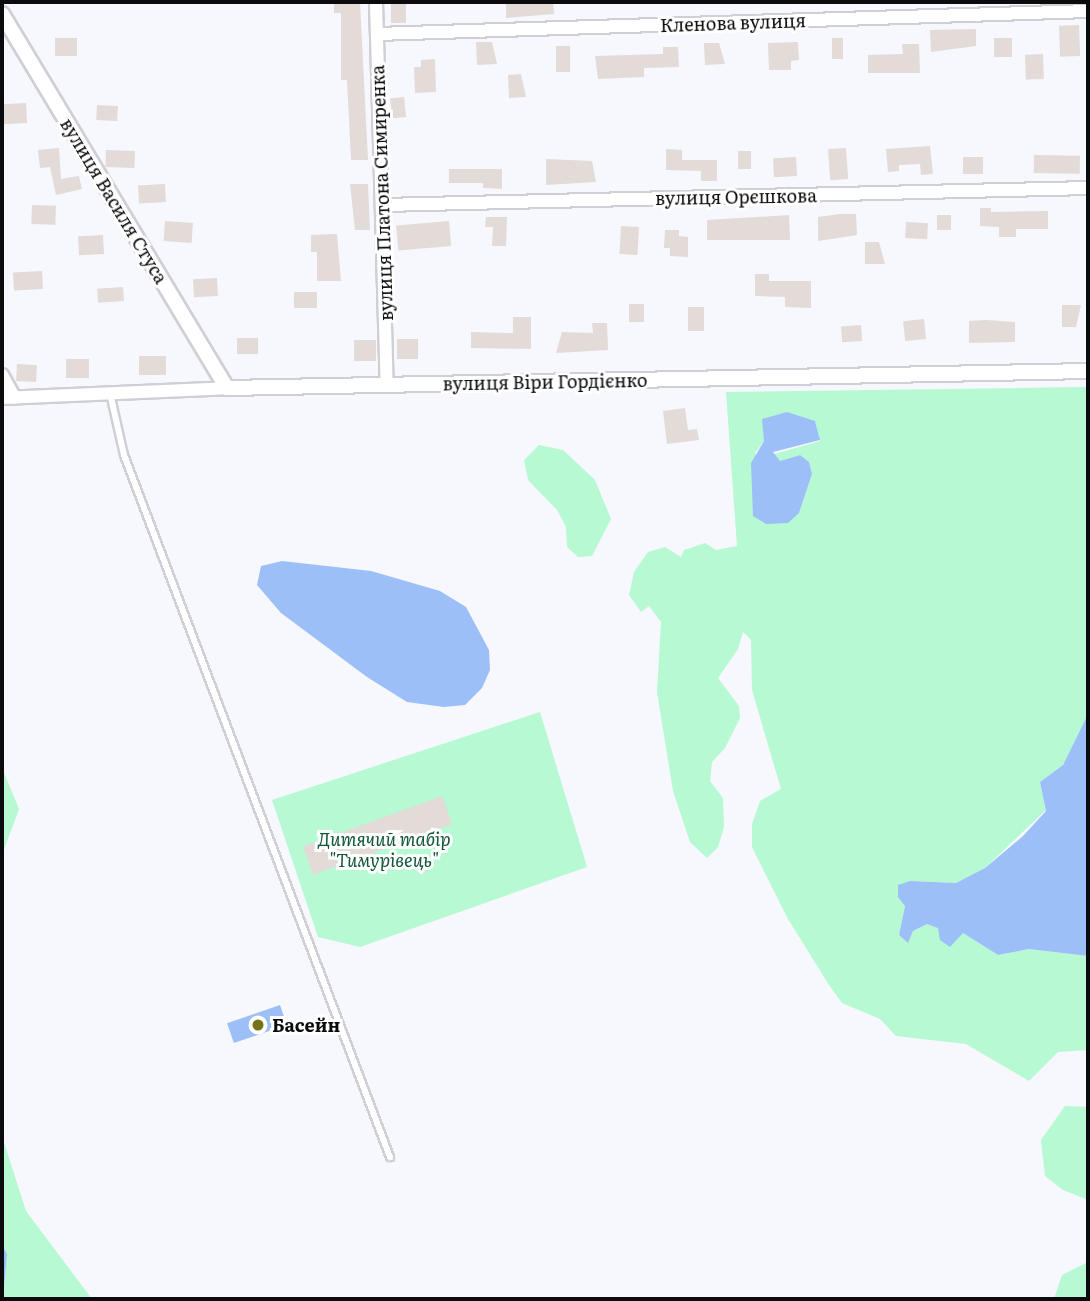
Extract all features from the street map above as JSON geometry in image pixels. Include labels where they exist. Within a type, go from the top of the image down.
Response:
[{"type":"street","name":"вулиця Платона Симиренка","points":[[376,2],[387,385]]},
{"type":"street","name":"Кленова вулиця","points":[[377,34],[1088,12]]},
{"type":"street","name":"вулиця Василя Стуса","points":[[2,14],[227,388]]},
{"type":"street","name":"вулиця Орєшкова","points":[[383,205],[1088,188]]},
{"type":"street","name":"вулиця Віри Гордієнко","points":[[8,398],[227,388],[1088,371]]},
{"type":"street","points":[[2,375],[8,398]]},
{"type":"lane","points":[[110,393],[124,455],[390,1157]]},
{"type":"green space","points":[[1088,387],[1088,714],[1063,765],[1040,782],[1046,810],[985,868],[956,883],[910,881],[899,935],[908,942],[913,931],[927,924],[963,933],[998,955],[1029,949],[1088,956],[1088,1050],[1058,1052],[1029,1081],[966,1044],[896,1036],[880,1019],[842,1003],[829,985],[788,919],[752,847],[752,824],[760,801],[781,789],[752,690],[751,640],[743,632],[738,649],[718,678],[739,706],[740,718],[725,748],[712,762],[710,781],[723,798],[724,827],[718,847],[707,858],[690,842],[673,791],[657,692],[661,622],[649,606],[641,612],[629,595],[634,572],[648,552],[665,547],[681,557],[684,550],[705,543],[716,550],[737,546],[726,392]],"holes":[[[815,421],[820,441],[771,455],[780,461],[800,455],[809,462],[812,474],[799,513],[755,453],[764,441]]]},
{"type":"green space","points":[[539,445],[563,450],[595,480],[611,519],[592,556],[578,557],[567,547],[566,527],[557,510],[528,480],[524,460]]},
{"type":"green space","name":"Дитячий табір \"Тимурівець\"","points":[[540,712],[587,867],[360,947],[318,937],[272,800]]},
{"type":"green space","points":[[2,768],[19,809],[2,855]]},
{"type":"green space","points":[[1065,1106],[1088,1107],[1088,1200],[1063,1190],[1045,1176],[1041,1140]]},
{"type":"green space","points":[[2,1136],[26,1211],[92,1299],[3,1299],[7,1254],[2,1245]]},
{"type":"green space","points":[[1088,1262],[1088,1299],[1054,1299],[1062,1275]]},
{"type":"water","points":[[787,412],[815,421],[820,440],[773,452],[780,461],[800,455],[809,462],[812,474],[799,513],[788,523],[766,524],[753,516],[751,463],[764,441],[762,419]]},
{"type":"water","points":[[282,561],[371,571],[440,591],[466,607],[489,650],[490,670],[482,688],[465,705],[444,707],[407,702],[367,677],[281,613],[257,585],[261,566]]},
{"type":"water","points":[[1088,714],[1088,956],[1029,949],[998,955],[963,933],[950,947],[940,940],[938,928],[927,924],[913,931],[908,943],[899,935],[905,906],[898,897],[898,885],[910,881],[956,883],[985,868],[1023,836],[1046,811],[1040,782],[1063,765]]},
{"type":"water","name":"Басейн","points":[[280,1005],[287,1025],[234,1043],[227,1023]]},
{"type":"water","points":[[2,1245],[7,1254],[3,1299],[2,1299]]},
{"type":"building","points":[[334,2],[360,2],[368,160],[351,160],[347,80],[341,80],[341,13],[334,13]]},
{"type":"building","points":[[391,2],[406,2],[406,23],[391,23]]},
{"type":"building","points":[[506,2],[553,2],[554,14],[506,18]]},
{"type":"building","points":[[1079,25],[1080,56],[1060,57],[1059,26]]},
{"type":"building","points":[[976,29],[976,46],[931,52],[930,30]]},
{"type":"building","points":[[55,38],[77,38],[77,56],[55,56]]},
{"type":"building","points":[[832,38],[843,38],[843,59],[832,59]]},
{"type":"building","points":[[994,38],[1012,38],[1012,57],[994,57]]},
{"type":"building","points":[[476,42],[492,42],[497,64],[477,65]]},
{"type":"building","points":[[798,42],[799,60],[791,61],[791,70],[769,70],[768,43]]},
{"type":"building","points":[[704,43],[719,43],[725,64],[705,65]]},
{"type":"building","points":[[902,44],[919,44],[920,73],[868,73],[868,55],[903,54]]},
{"type":"building","points":[[556,46],[570,46],[570,72],[556,72]]},
{"type":"building","points":[[663,47],[678,47],[679,67],[644,68],[644,77],[598,79],[595,56],[663,54]]},
{"type":"building","points":[[1043,54],[1044,79],[1026,80],[1025,55]]},
{"type":"building","points":[[435,59],[436,92],[415,93],[414,67],[421,67],[421,60]]},
{"type":"building","points":[[521,74],[526,97],[509,98],[508,75]]},
{"type":"building","points":[[404,97],[406,117],[392,118],[390,98]]},
{"type":"building","points":[[26,103],[27,123],[3,124],[2,104]]},
{"type":"building","points":[[97,105],[118,106],[117,121],[96,120]]},
{"type":"building","points":[[930,146],[933,174],[921,175],[920,164],[899,165],[899,171],[888,172],[886,149]]},
{"type":"building","points":[[59,148],[61,179],[79,176],[82,189],[56,195],[50,167],[40,168],[38,150]]},
{"type":"building","points":[[846,148],[848,179],[830,180],[828,149]]},
{"type":"building","points":[[666,149],[682,150],[682,160],[717,160],[717,181],[701,181],[701,171],[666,170]]},
{"type":"building","points":[[106,150],[135,151],[134,168],[105,167]]},
{"type":"building","points":[[738,151],[751,151],[751,169],[738,169]]},
{"type":"building","points":[[1034,155],[1080,156],[1080,174],[1034,173]]},
{"type":"building","points":[[796,157],[797,176],[774,177],[773,158]]},
{"type":"building","points":[[963,157],[983,157],[983,174],[963,174]]},
{"type":"building","points":[[546,159],[592,161],[596,182],[546,185]]},
{"type":"building","points":[[449,169],[502,169],[502,189],[483,188],[483,183],[449,183]]},
{"type":"building","points":[[165,184],[166,202],[139,203],[138,185]]},
{"type":"building","points":[[350,184],[368,184],[370,230],[355,230]]},
{"type":"building","points":[[32,205],[56,206],[55,225],[31,224]]},
{"type":"building","points":[[980,208],[991,208],[991,212],[1048,211],[1048,229],[1016,229],[1016,237],[999,237],[999,227],[980,226]]},
{"type":"building","points":[[856,214],[857,235],[818,241],[818,217]]},
{"type":"building","points":[[789,215],[790,240],[707,240],[707,220]]},
{"type":"building","points":[[937,215],[951,215],[951,230],[937,230]]},
{"type":"building","points":[[486,217],[507,217],[506,246],[492,246],[493,227],[485,227]]},
{"type":"building","points":[[165,221],[193,223],[192,243],[164,241]]},
{"type":"building","points":[[449,221],[451,246],[398,251],[396,226]]},
{"type":"building","points":[[906,222],[928,223],[927,239],[905,238]]},
{"type":"building","points":[[621,226],[639,227],[638,255],[620,254]]},
{"type":"building","points":[[665,230],[679,230],[679,236],[688,237],[688,257],[670,256],[670,248],[664,248]]},
{"type":"building","points":[[337,234],[341,281],[317,281],[317,252],[311,252],[311,235]]},
{"type":"building","points":[[103,235],[104,254],[79,255],[78,236]]},
{"type":"building","points":[[865,242],[879,242],[885,264],[865,264]]},
{"type":"building","points":[[42,271],[43,289],[14,290],[13,273]]},
{"type":"building","points":[[755,274],[769,274],[769,281],[811,281],[811,308],[785,307],[785,297],[755,296]]},
{"type":"building","points":[[217,278],[218,296],[194,297],[193,279]]},
{"type":"building","points":[[123,287],[124,301],[98,303],[97,289]]},
{"type":"building","points":[[294,292],[317,292],[317,308],[294,308]]},
{"type":"building","points":[[629,304],[644,304],[644,322],[629,322]]},
{"type":"building","points":[[1062,305],[1081,305],[1076,327],[1062,327]]},
{"type":"building","points":[[688,307],[704,307],[704,331],[688,331]]},
{"type":"building","points":[[513,317],[531,317],[531,349],[471,348],[471,332],[513,333]]},
{"type":"building","points":[[924,319],[926,339],[905,341],[903,321]]},
{"type":"building","points":[[969,321],[1015,322],[1015,342],[969,343]]},
{"type":"building","points":[[592,323],[607,323],[608,350],[556,353],[562,332],[593,333]]},
{"type":"building","points":[[861,325],[862,341],[842,342],[841,326]]},
{"type":"building","points":[[237,338],[258,338],[258,354],[237,354]]},
{"type":"building","points":[[397,339],[418,339],[418,359],[397,359]]},
{"type":"building","points":[[354,340],[376,340],[376,361],[354,361]]},
{"type":"building","points":[[139,356],[166,356],[166,375],[139,375]]},
{"type":"building","points":[[66,359],[89,359],[89,378],[66,378]]},
{"type":"building","points":[[17,364],[37,365],[36,382],[16,381]]},
{"type":"building","points":[[685,408],[688,430],[697,429],[699,440],[667,444],[663,411]]},
{"type":"building","points":[[442,796],[452,824],[313,875],[303,847]]},
{"type":"place","name":"Басейн","points":[[258,1025]]}]
